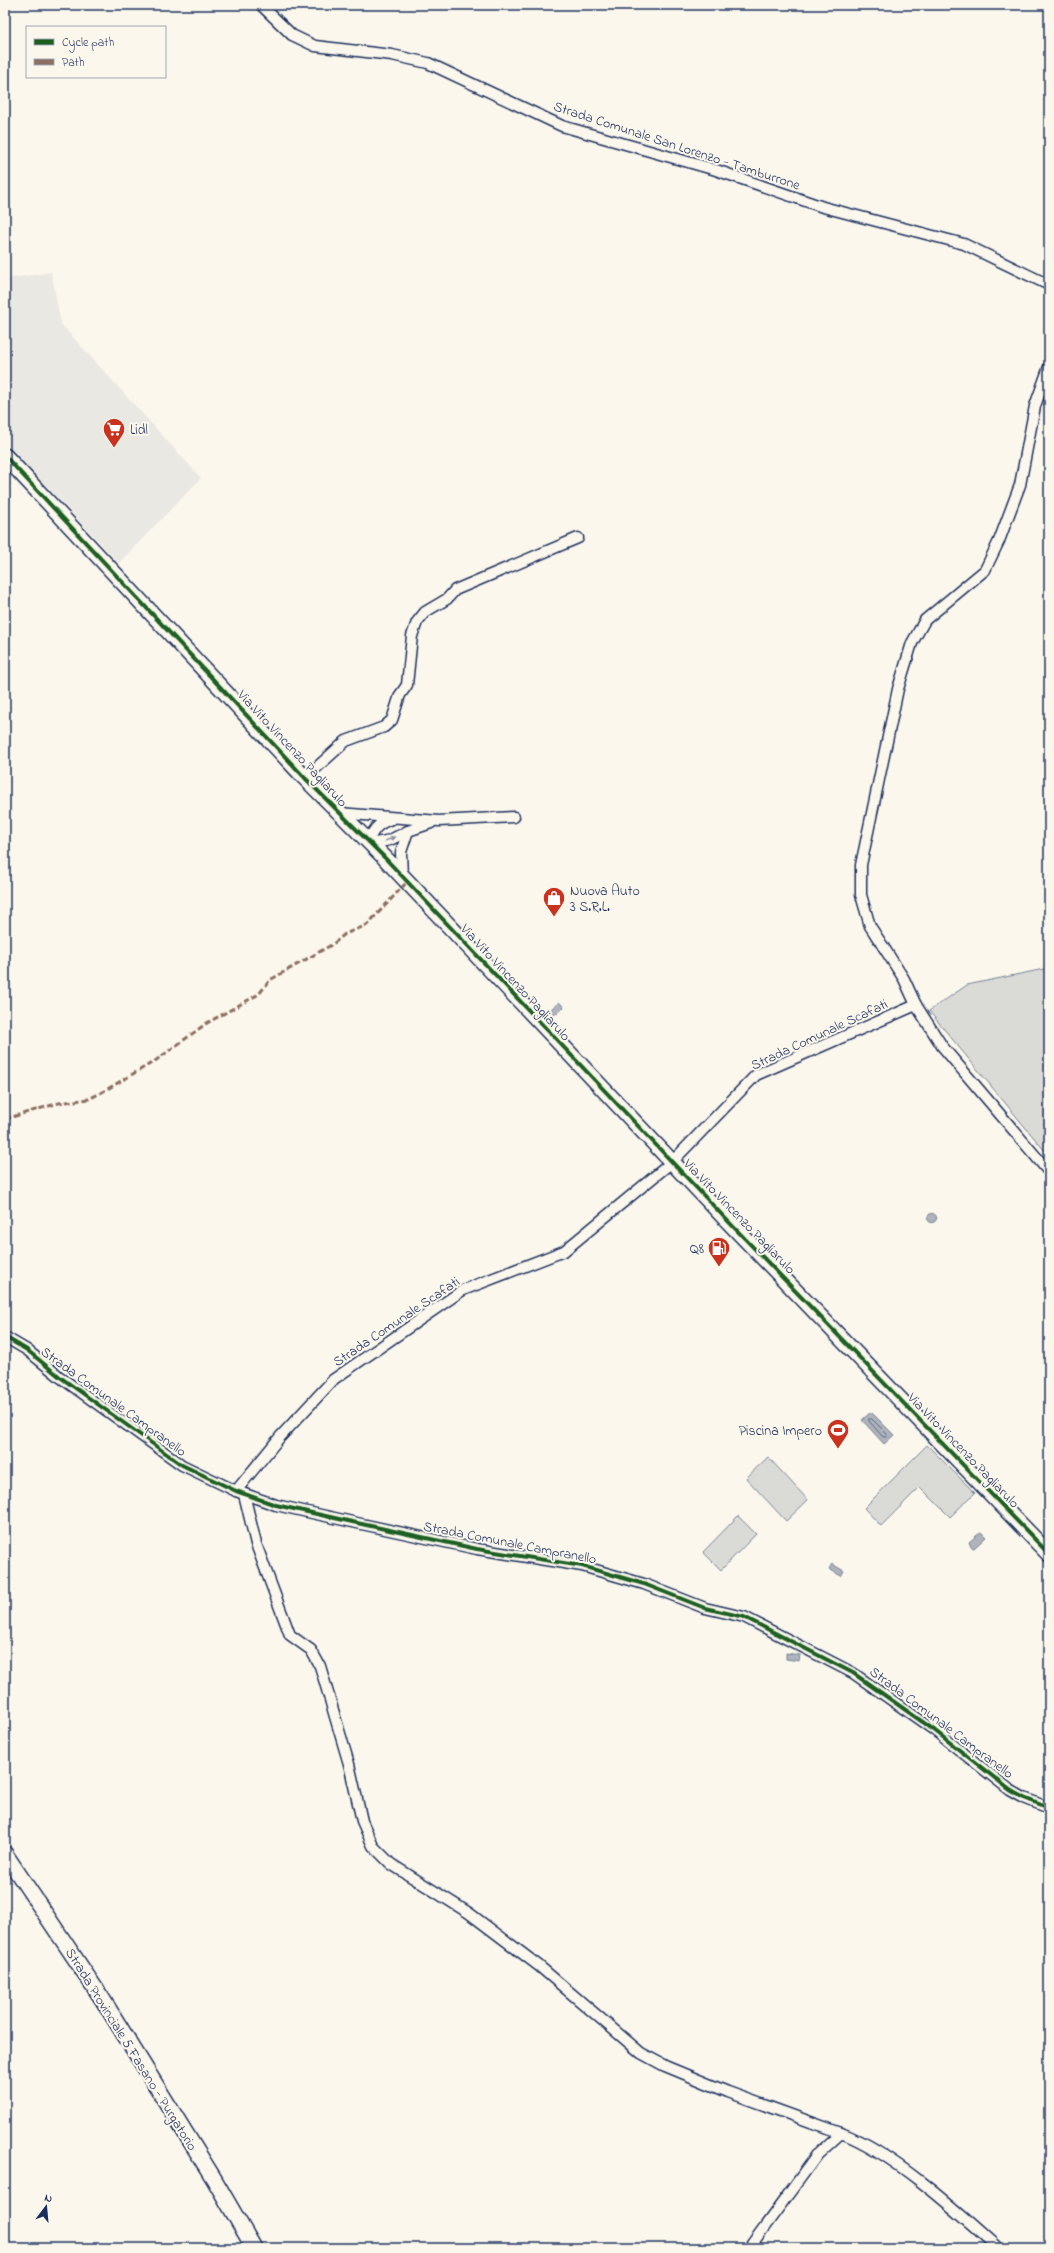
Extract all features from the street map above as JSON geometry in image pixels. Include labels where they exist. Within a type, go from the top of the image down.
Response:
[{"type":"street","name":"Strada Comunale San Lorenzo - Tamburrone","points":[[262,5],[292,35],[315,46],[392,55],[428,63],[562,126],[716,170],[823,207],[964,244],[1049,285]]},
{"type":"street","points":[[1049,367],[1035,406],[1020,485],[1000,541],[985,570],[925,620],[912,643],[898,689],[861,865],[861,895],[870,926],[904,979],[916,1005],[942,1046],[1049,1172]]},
{"type":"street","name":"Via Vito Vincenzo Pagliarulo","points":[[5,456],[305,778],[402,877],[672,1162],[1049,1554]]},
{"type":"street","points":[[305,778],[346,741],[384,727],[392,720],[400,694],[407,685],[412,636],[416,622],[425,612],[439,606],[455,590],[578,538]]},
{"type":"street","points":[[339,813],[439,821],[514,817]]},
{"type":"street","points":[[396,818],[381,822],[374,829],[369,843],[390,840],[420,825],[439,821]]},
{"type":"street","points":[[402,877],[401,852],[408,831]]},
{"type":"street","name":"Strada Comunale Scafati","points":[[240,1493],[280,1437],[334,1379],[463,1290],[564,1250],[672,1162],[756,1075],[916,1005]]},
{"type":"street","name":"Strada Comunale Campranello","points":[[5,1337],[27,1350],[66,1382],[182,1464],[240,1493],[276,1505],[357,1523],[476,1548],[582,1566],[644,1584],[705,1608],[744,1617],[853,1673],[934,1730],[1010,1790],[1024,1798],[1049,1808]]},
{"type":"street","points":[[240,1493],[256,1544],[290,1634],[311,1650],[320,1666],[348,1764],[362,1821],[373,1846],[391,1864],[469,1912],[539,1966],[641,2053],[665,2066],[728,2092],[855,2138],[907,2172],[998,2248]]},
{"type":"street","name":"Strada Provinciale 5 Fasano - Purgatorio","points":[[5,1854],[103,2000],[214,2179],[254,2248]]},
{"type":"street","points":[[749,2248],[818,2154],[840,2133]]},
{"type":"shaded area","points":[[51,272],[61,324],[201,478],[119,563],[5,442],[5,279]]},
{"type":"shaded area","points":[[1049,968],[1049,1156],[929,1011],[967,985]]},
{"type":"shaded area","points":[[927,1445],[975,1493],[950,1517],[920,1487],[881,1526],[864,1508]]},
{"type":"shaded area","points":[[768,1457],[808,1500],[786,1521],[746,1478]]},
{"type":"shaded area","points":[[738,1516],[756,1534],[721,1570],[703,1552]]},
{"type":"water","points":[[559,1002],[564,1007],[553,1016],[549,1011]]},
{"type":"water","points":[[932,1213],[937,1218],[932,1223],[927,1218]]},
{"type":"water","points":[[871,1412],[894,1435],[884,1444],[862,1420]]},
{"type":"water","points":[[981,1532],[986,1537],[974,1548],[971,1547],[969,1542]]},
{"type":"water","points":[[832,1564],[844,1571],[841,1576],[829,1569]]},
{"type":"water","points":[[786,1653],[800,1655],[799,1661],[786,1659]]},
{"type":"marked path","points":[[5,1119],[59,1103],[89,1099],[155,1061],[207,1023],[259,994],[270,980],[333,944],[345,934],[367,925],[407,882]]},
{"type":"cycle path","points":[[5,456],[305,778],[384,857],[724,1217],[1049,1554]]},
{"type":"cycle path","points":[[5,1337],[27,1350],[60,1377],[182,1465],[236,1491],[276,1505],[357,1523],[477,1549],[582,1566],[644,1584],[705,1608],[744,1617],[853,1673],[934,1730],[1010,1790],[1024,1798],[1049,1808]]},
{"type":"place","name":"Lidl","points":[[114,448]]},
{"type":"place","name":"Nuova Auto 3 S.R.L.","points":[[554,918]]},
{"type":"place","name":"Q8","points":[[719,1268]]},
{"type":"place","name":"Piscina Impero","points":[[838,1450]]}]
